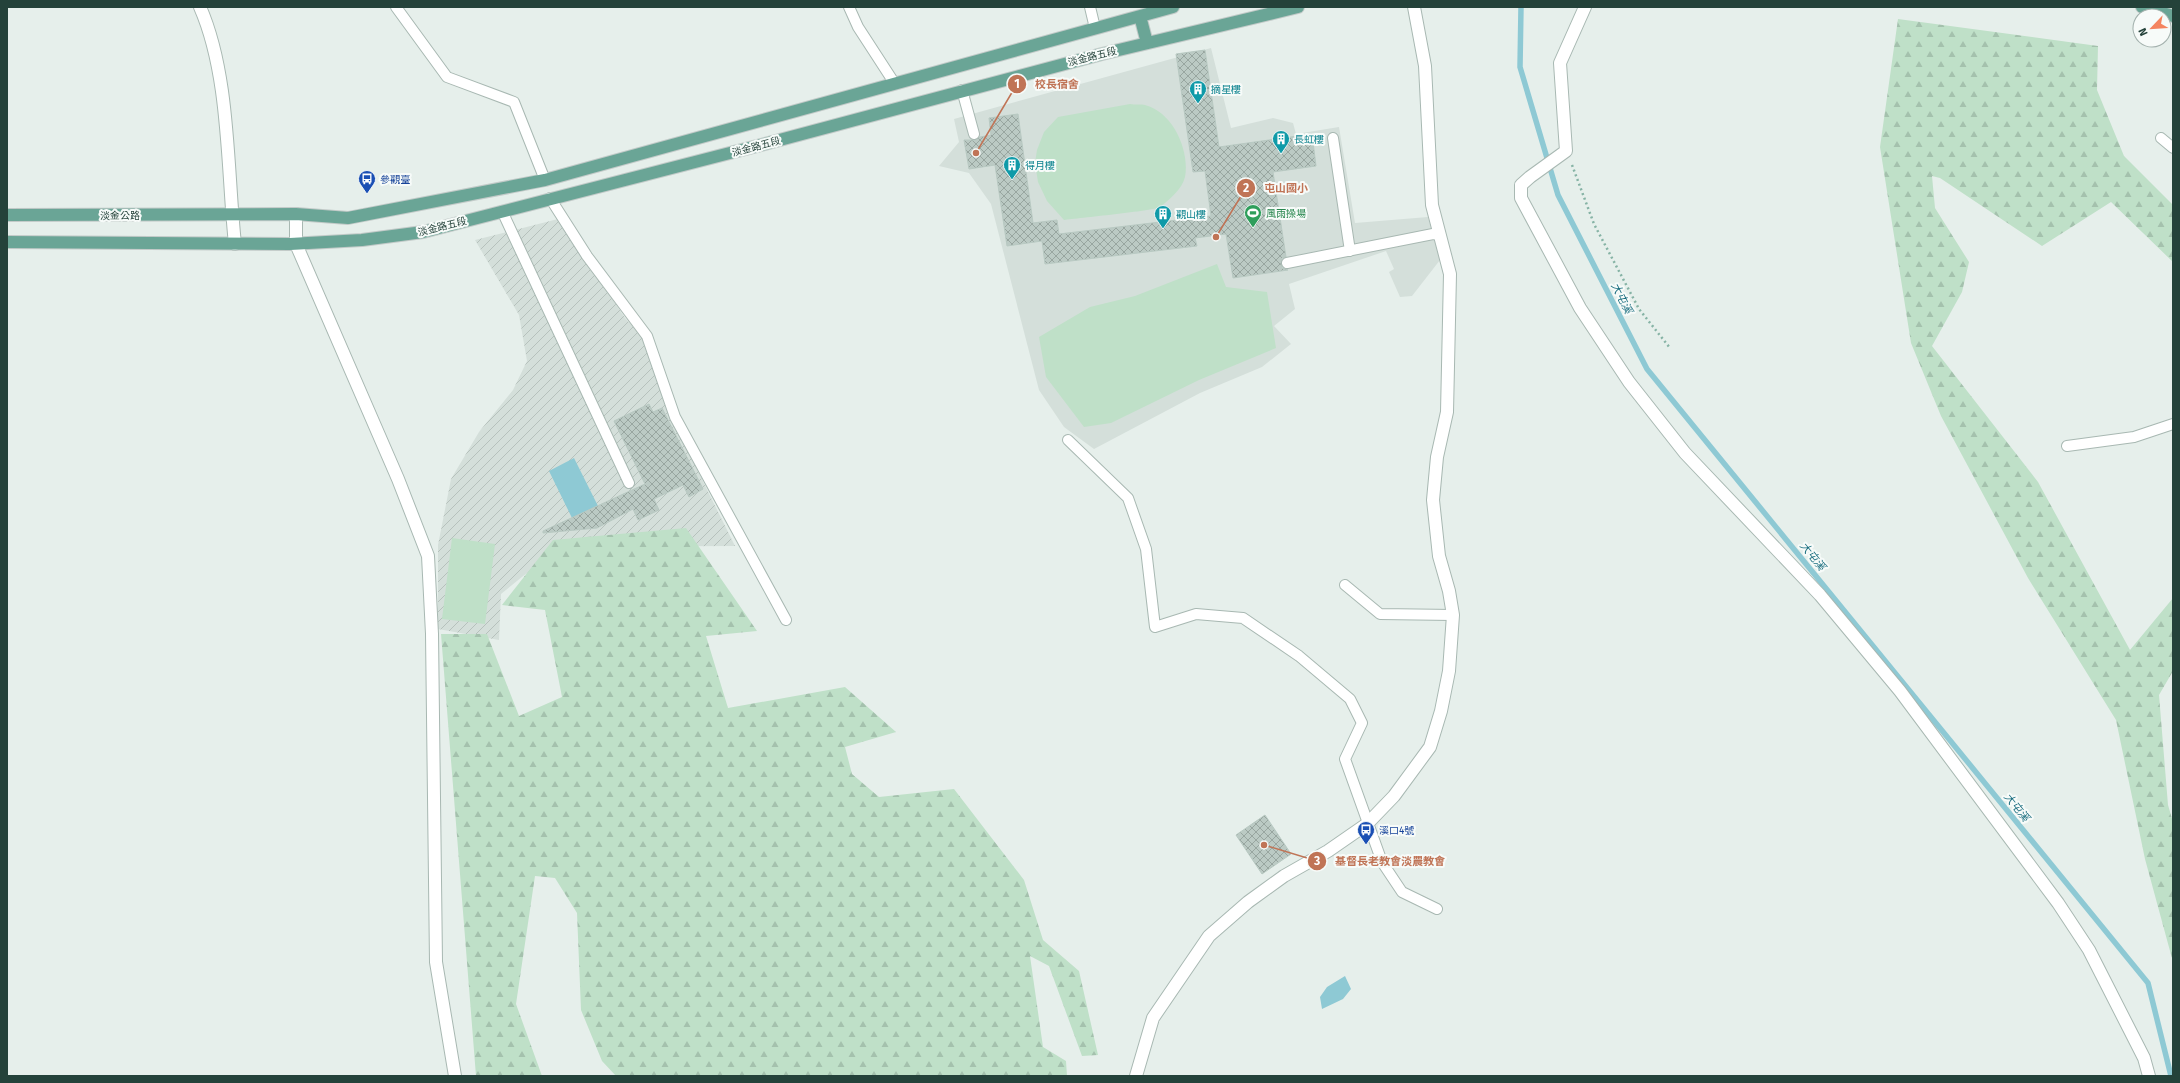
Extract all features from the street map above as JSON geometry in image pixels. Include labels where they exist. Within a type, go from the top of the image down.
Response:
[{"type":"main road","points":[[232,215],[296,214],[348,218],[545,180],[1173,7]]},
{"type":"main road","name":"淡金路五段","points":[[7,242],[296,244],[362,240],[423,232],[550,198],[761,145],[962,90],[1147,42],[1298,7]]},
{"type":"main road","points":[[2142,7],[2173,16]]},
{"type":"main road","points":[[1140,16],[1147,42]]},
{"type":"main road","name":"淡金公路","points":[[7,215],[232,215]]},
{"type":"street","points":[[200,7],[208,26],[223,101],[235,244]]},
{"type":"street","points":[[1136,1076],[1153,1018],[1209,936],[1248,902],[1284,876],[1328,851],[1366,824],[1394,796],[1430,747],[1450,671],[1453,615],[1449,591],[1439,556],[1433,500],[1437,457],[1447,412],[1450,274],[1432,205],[1424,66],[1414,7]]},
{"type":"street","points":[[1585,7],[1560,63],[1562,154],[1521,185],[1521,198],[1580,308],[1629,382],[1684,453],[1820,596],[1900,691],[2058,903],[2089,950],[2144,1058],[2149,1076]]},
{"type":"street","points":[[296,214],[296,244],[398,479],[428,556],[432,634],[436,962],[455,1076]]},
{"type":"lane","points":[[396,7],[446,77],[514,102],[545,180]]},
{"type":"lane","points":[[849,7],[858,27],[895,84]]},
{"type":"lane","points":[[1090,7],[1094,28]]},
{"type":"lane","points":[[962,90],[974,134]]},
{"type":"lane","points":[[1333,138],[1350,251]]},
{"type":"lane","points":[[2161,138],[2173,148]]},
{"type":"lane","points":[[550,198],[587,256],[647,336],[675,416],[786,620]]},
{"type":"lane","points":[[502,211],[629,483]]},
{"type":"lane","points":[[1287,263],[1433,234],[1440,235]]},
{"type":"lane","points":[[2067,446],[2134,438],[2173,424]]},
{"type":"lane","points":[[1068,440],[1128,498],[1146,549],[1155,627],[1196,614],[1243,618],[1299,656],[1350,699],[1362,723],[1345,760],[1366,824],[1382,862],[1402,892],[1437,909]]},
{"type":"lane","points":[[1345,585],[1380,614],[1453,615]]},
{"type":"path","points":[[1562,154],[1594,224],[1639,309],[1670,348]]},
{"type":"shaded area","points":[[1211,48],[1231,128],[1273,118],[1293,123],[1296,134],[1339,127],[1355,223],[1428,217],[1440,260],[1412,296],[1400,297],[1389,272],[1394,269],[1386,251],[1289,284],[1295,309],[1274,326],[1291,344],[1262,367],[1200,393],[1094,449],[1064,427],[1039,390],[991,204],[969,173],[939,166],[959,142],[954,119]]},
{"type":"shaded area","points":[[558,219],[625,318],[642,336],[668,411],[735,546],[559,547],[501,594],[499,640],[438,629],[438,545],[451,479],[479,432],[513,390],[527,361],[519,315],[475,240]]},
{"type":"green space","points":[[1898,19],[2098,46],[2097,90],[2124,156],[2173,205],[2173,262],[2111,202],[2042,246],[1940,178],[1932,176],[1935,208],[1969,262],[1962,292],[1932,346],[2038,482],[2130,650],[2173,598],[2173,671],[2159,695],[2168,805],[2173,822],[2173,962],[2145,859],[2116,720],[2028,578],[1941,416],[1911,343],[1880,147]]},
{"type":"green space","points":[[1130,104],[1145,105],[1155,109],[1171,124],[1182,145],[1185,156],[1185,177],[1181,186],[1172,197],[1160,207],[1154,209],[1064,220],[1047,201],[1038,182],[1035,163],[1037,150],[1044,132],[1058,117]]},
{"type":"green space","points":[[1217,264],[1226,287],[1267,292],[1276,348],[1199,380],[1111,423],[1084,427],[1046,377],[1039,337],[1090,307],[1135,296]]},
{"type":"green space","points":[[686,528],[757,631],[706,636],[728,708],[845,687],[896,732],[845,747],[852,774],[879,797],[954,789],[1024,880],[1043,940],[1079,971],[1098,1055],[1082,1056],[1049,966],[1030,956],[1043,1047],[1066,1061],[1067,1076],[616,1076],[602,1061],[581,1010],[577,913],[555,878],[535,876],[516,1004],[542,1076],[476,1076],[441,634],[487,634],[519,716],[562,697],[545,610],[502,605],[553,540]]},
{"type":"green space","points":[[452,538],[495,544],[485,624],[442,619]]},
{"type":"water","points":[[574,458],[598,506],[572,518],[549,471]]},
{"type":"water","points":[[1345,976],[1351,989],[1343,999],[1322,1009],[1320,997],[1327,987]]},
{"type":"building","points":[[1205,50],[1219,147],[1312,134],[1316,166],[1273,172],[1286,257],[1282,258],[1281,264],[1282,268],[1288,270],[1233,278],[1226,234],[1195,238],[1197,246],[1045,264],[1042,241],[1007,246],[995,165],[969,169],[964,140],[975,140],[980,137],[991,135],[989,118],[1018,114],[1033,223],[1057,220],[1059,234],[1211,216],[1205,171],[1193,172],[1176,54]]},
{"type":"building","points":[[649,404],[653,412],[662,408],[703,489],[689,497],[683,485],[654,499],[659,510],[638,520],[633,509],[597,528],[543,533],[543,531],[645,484],[614,421]]},
{"type":"building","points":[[1265,815],[1291,854],[1262,874],[1236,835]]},
{"type":"waterway","name":"大屯溪","points":[[1521,7],[1520,67],[1558,195],[1647,369],[2148,983],[2171,1076]]},
{"type":"place","name":"摘星樓","points":[[1198,104]]},
{"type":"place","name":"校長宿舍","points":[[976,153]]},
{"type":"place","name":"長虹樓","points":[[1281,154]]},
{"type":"place","name":"得月樓","points":[[1012,180]]},
{"type":"place","name":"參觀臺","points":[[367,194]]},
{"type":"place","name":"風雨操場","points":[[1253,228]]},
{"type":"place","name":"觀山樓","points":[[1163,229]]},
{"type":"place","name":"屯山國小","points":[[1216,237]]},
{"type":"place","name":"基督長老教會淡農教會","points":[[1264,845]]},
{"type":"place","name":"溪口4號","points":[[1366,845]]}]
